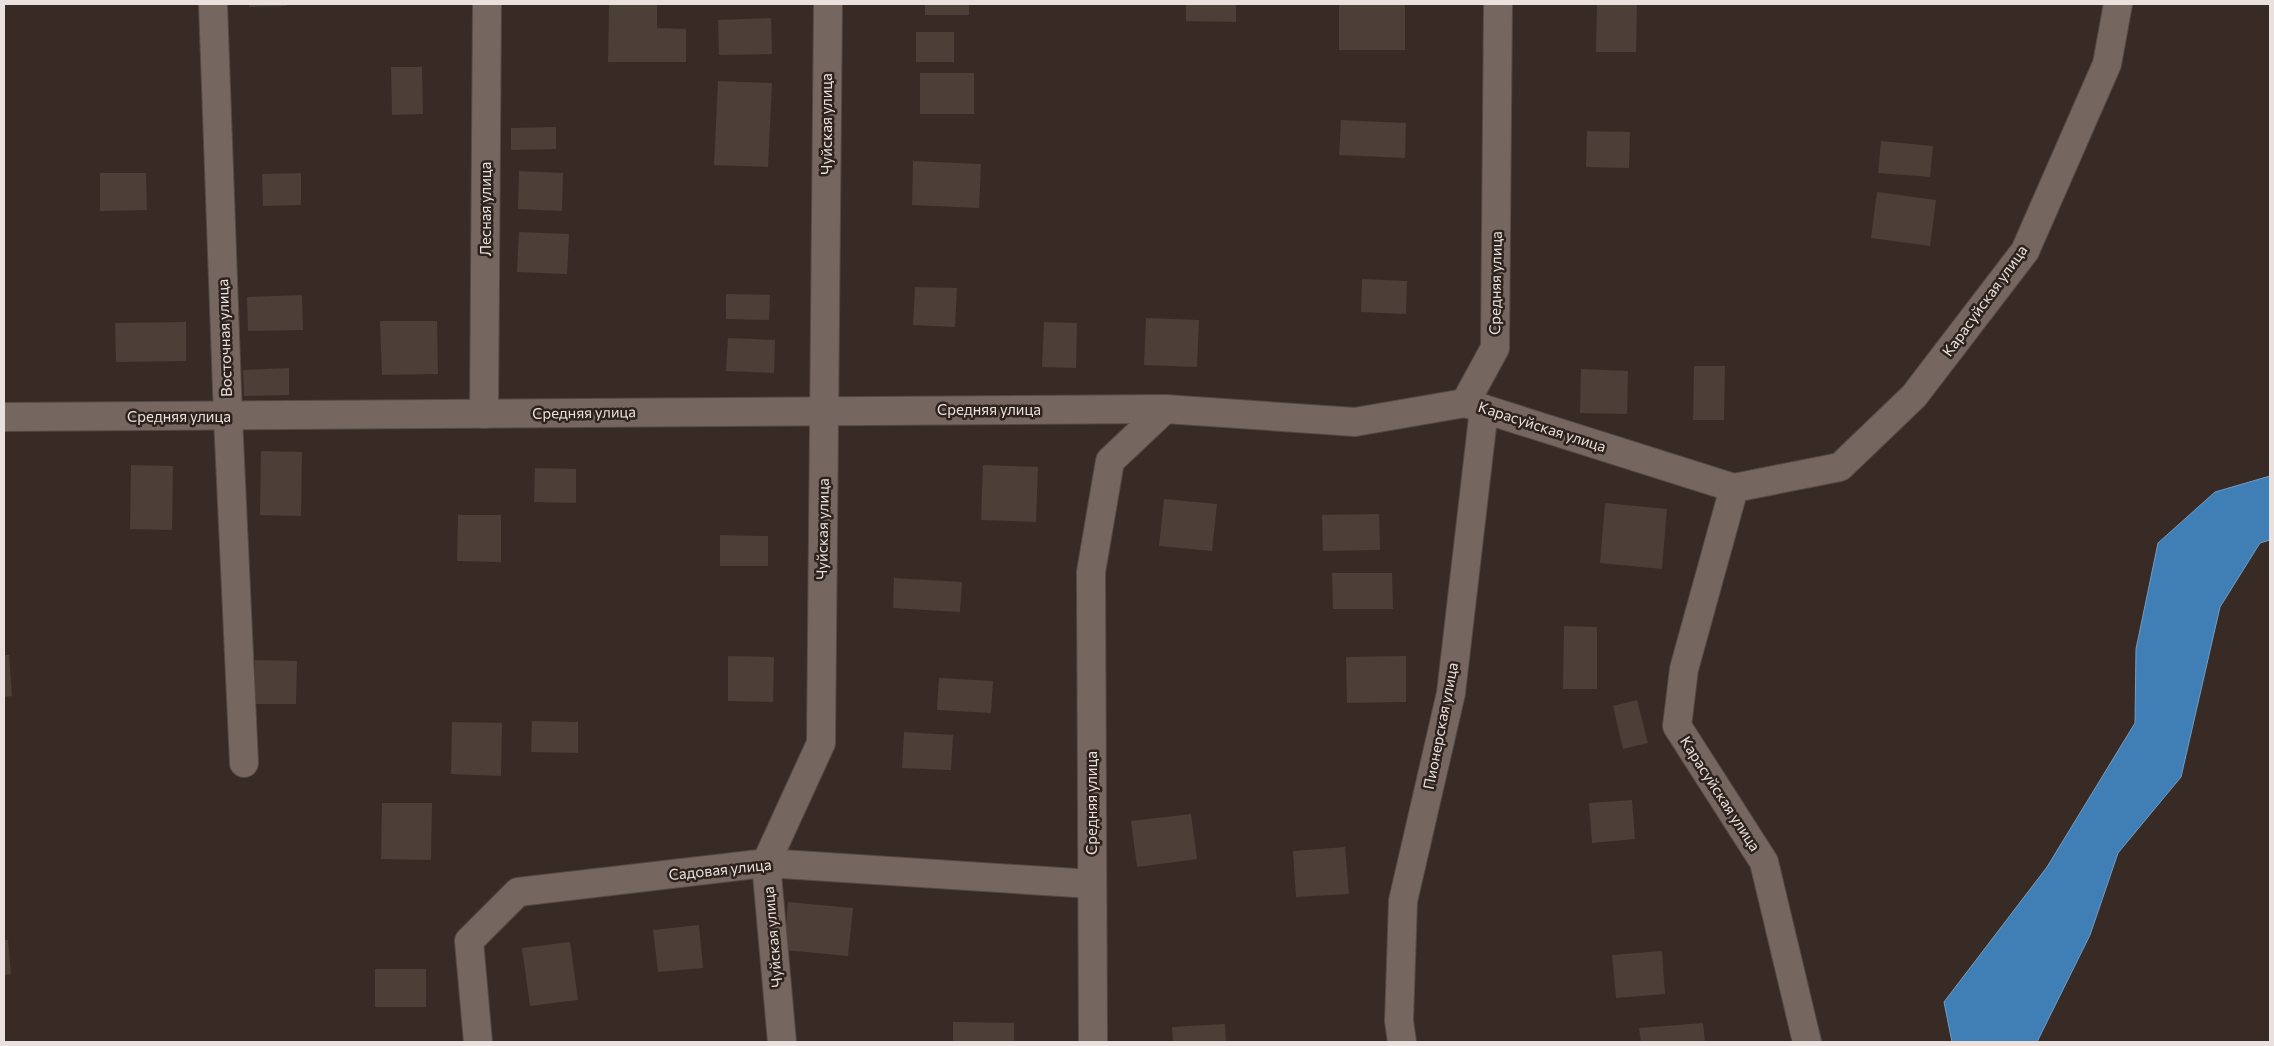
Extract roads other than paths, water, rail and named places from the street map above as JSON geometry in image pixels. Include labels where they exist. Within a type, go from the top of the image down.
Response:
[{"type":"street","name":"Восточная улица","points":[[213,4],[228,417],[244,763]]},
{"type":"street","name":"Лесная улица","points":[[484,414],[487,4]]},
{"type":"street","name":"Чуйская улица","points":[[782,1042],[766,863],[821,743],[828,4]]},
{"type":"street","name":"Средняя улица","points":[[4,417],[228,417],[1165,408],[1355,422],[1475,406],[1495,348],[1498,4]]},
{"type":"street","name":"Карасуйская улица","points":[[1475,406],[1734,488],[1840,467],[1914,396],[2024,251],[2107,64],[2118,4]]},
{"type":"street","name":"Пионерская улица","points":[[1402,1042],[1399,1021],[1404,901],[1451,693],[1475,406]]},
{"type":"street","name":"Средняя улица","points":[[1093,1042],[1091,572],[1110,461],[1165,408]]},
{"type":"street","name":"Карасуйская улица","points":[[1734,488],[1684,670],[1676,726],[1764,862],[1807,1042]]},
{"type":"street","name":"Садовая улица","points":[[478,1042],[469,941],[518,892],[766,863],[1092,884]]},
{"type":"water","points":[[2270,476],[2270,540],[2260,543],[2220,607],[2181,777],[2118,853],[2090,935],[2037,1042],[1952,1042],[1944,1002],[2047,867],[2135,723],[2136,649],[2158,543],[2215,492]]}]
